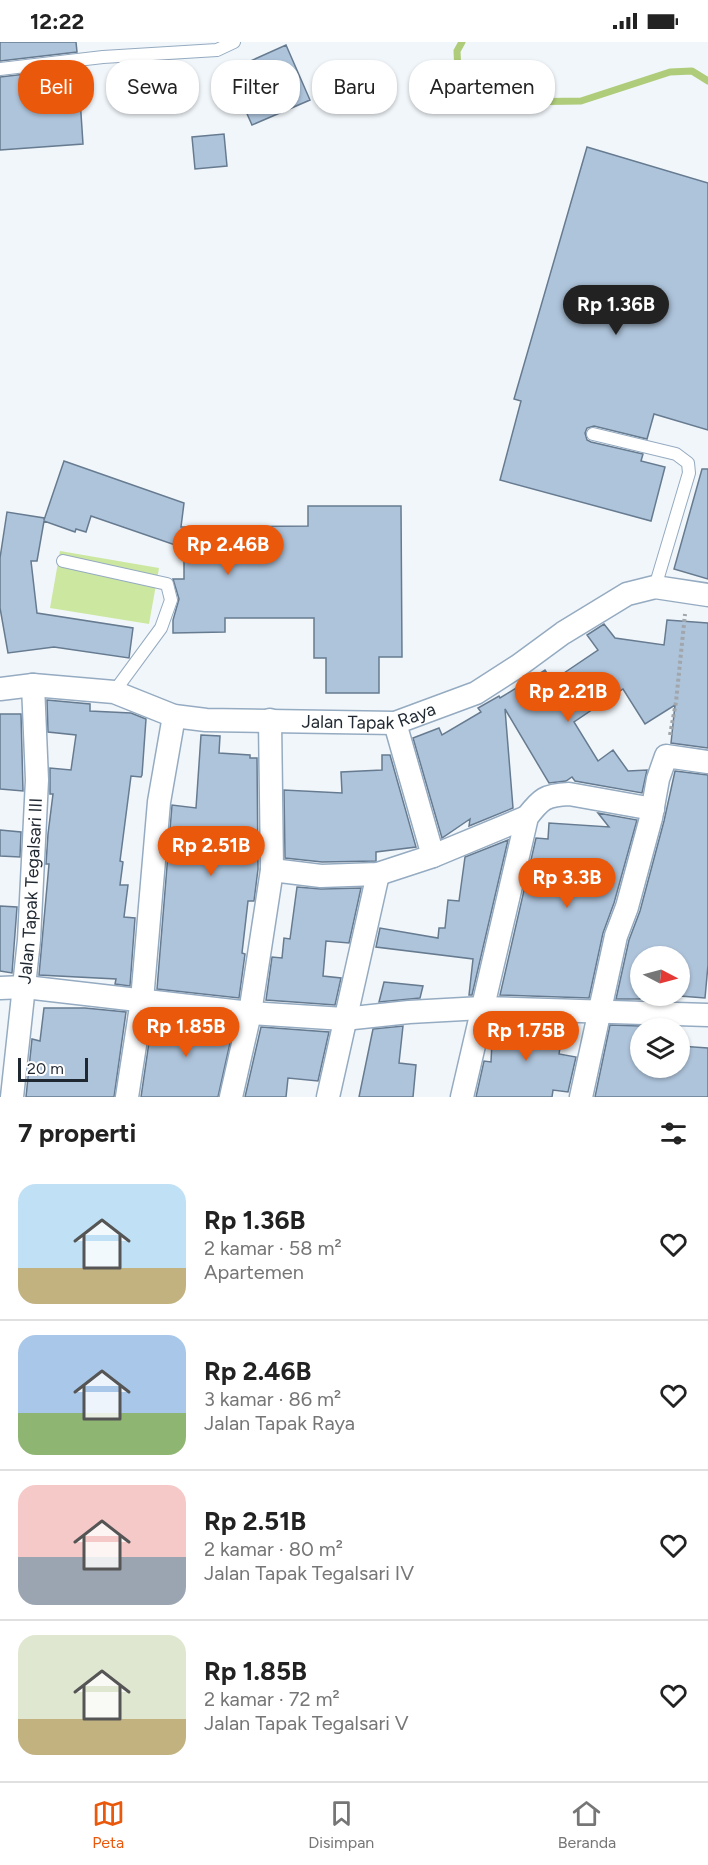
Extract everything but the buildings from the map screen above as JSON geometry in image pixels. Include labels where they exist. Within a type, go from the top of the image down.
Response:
[{"type":"street","name":"Jalan Tapak Raya","points":[[0,689],[33,685],[114,692],[174,716],[206,720],[395,723],[476,693],[519,666],[563,633],[627,594],[655,587],[698,593]]},
{"type":"street","name":"Jalan Tapak Tegalsari III","points":[[12,1097],[25,987],[37,780],[33,685]]},
{"type":"street","points":[[127,1097],[142,1000],[159,802],[174,716]]},
{"type":"street","points":[[231,1097],[250,1013],[272,870],[270,720]]},
{"type":"street","points":[[395,723],[433,856]]},
{"type":"street","points":[[581,1097],[616,936],[627,907],[653,809],[658,779],[666,756],[708,762]]},
{"type":"street","points":[[462,1097],[527,817],[540,800],[555,795],[569,794],[653,809]]},
{"type":"street","points":[[272,870],[321,876],[378,874],[433,856],[527,817]]},
{"type":"street","points":[[328,1097],[378,874]]},
{"type":"street","points":[[0,988],[25,987],[250,1013],[344,1019],[409,1012],[482,1008],[708,1016]]},
{"type":"lane","points":[[0,69],[103,57],[217,50],[234,42]]},
{"type":"lane","points":[[593,434],[676,454],[688,463],[689,473],[655,587]]},
{"type":"lane","points":[[63,561],[167,584],[171,600],[162,628],[114,692]]},
{"type":"path","points":[[666,756],[698,593]]},
{"type":"green space","points":[[60,551],[159,568],[149,624],[50,608]]},
{"type":"waterway","points":[[462,42],[457,51],[458,72],[485,97],[514,102],[581,101],[670,72],[692,71],[708,81]]}]
